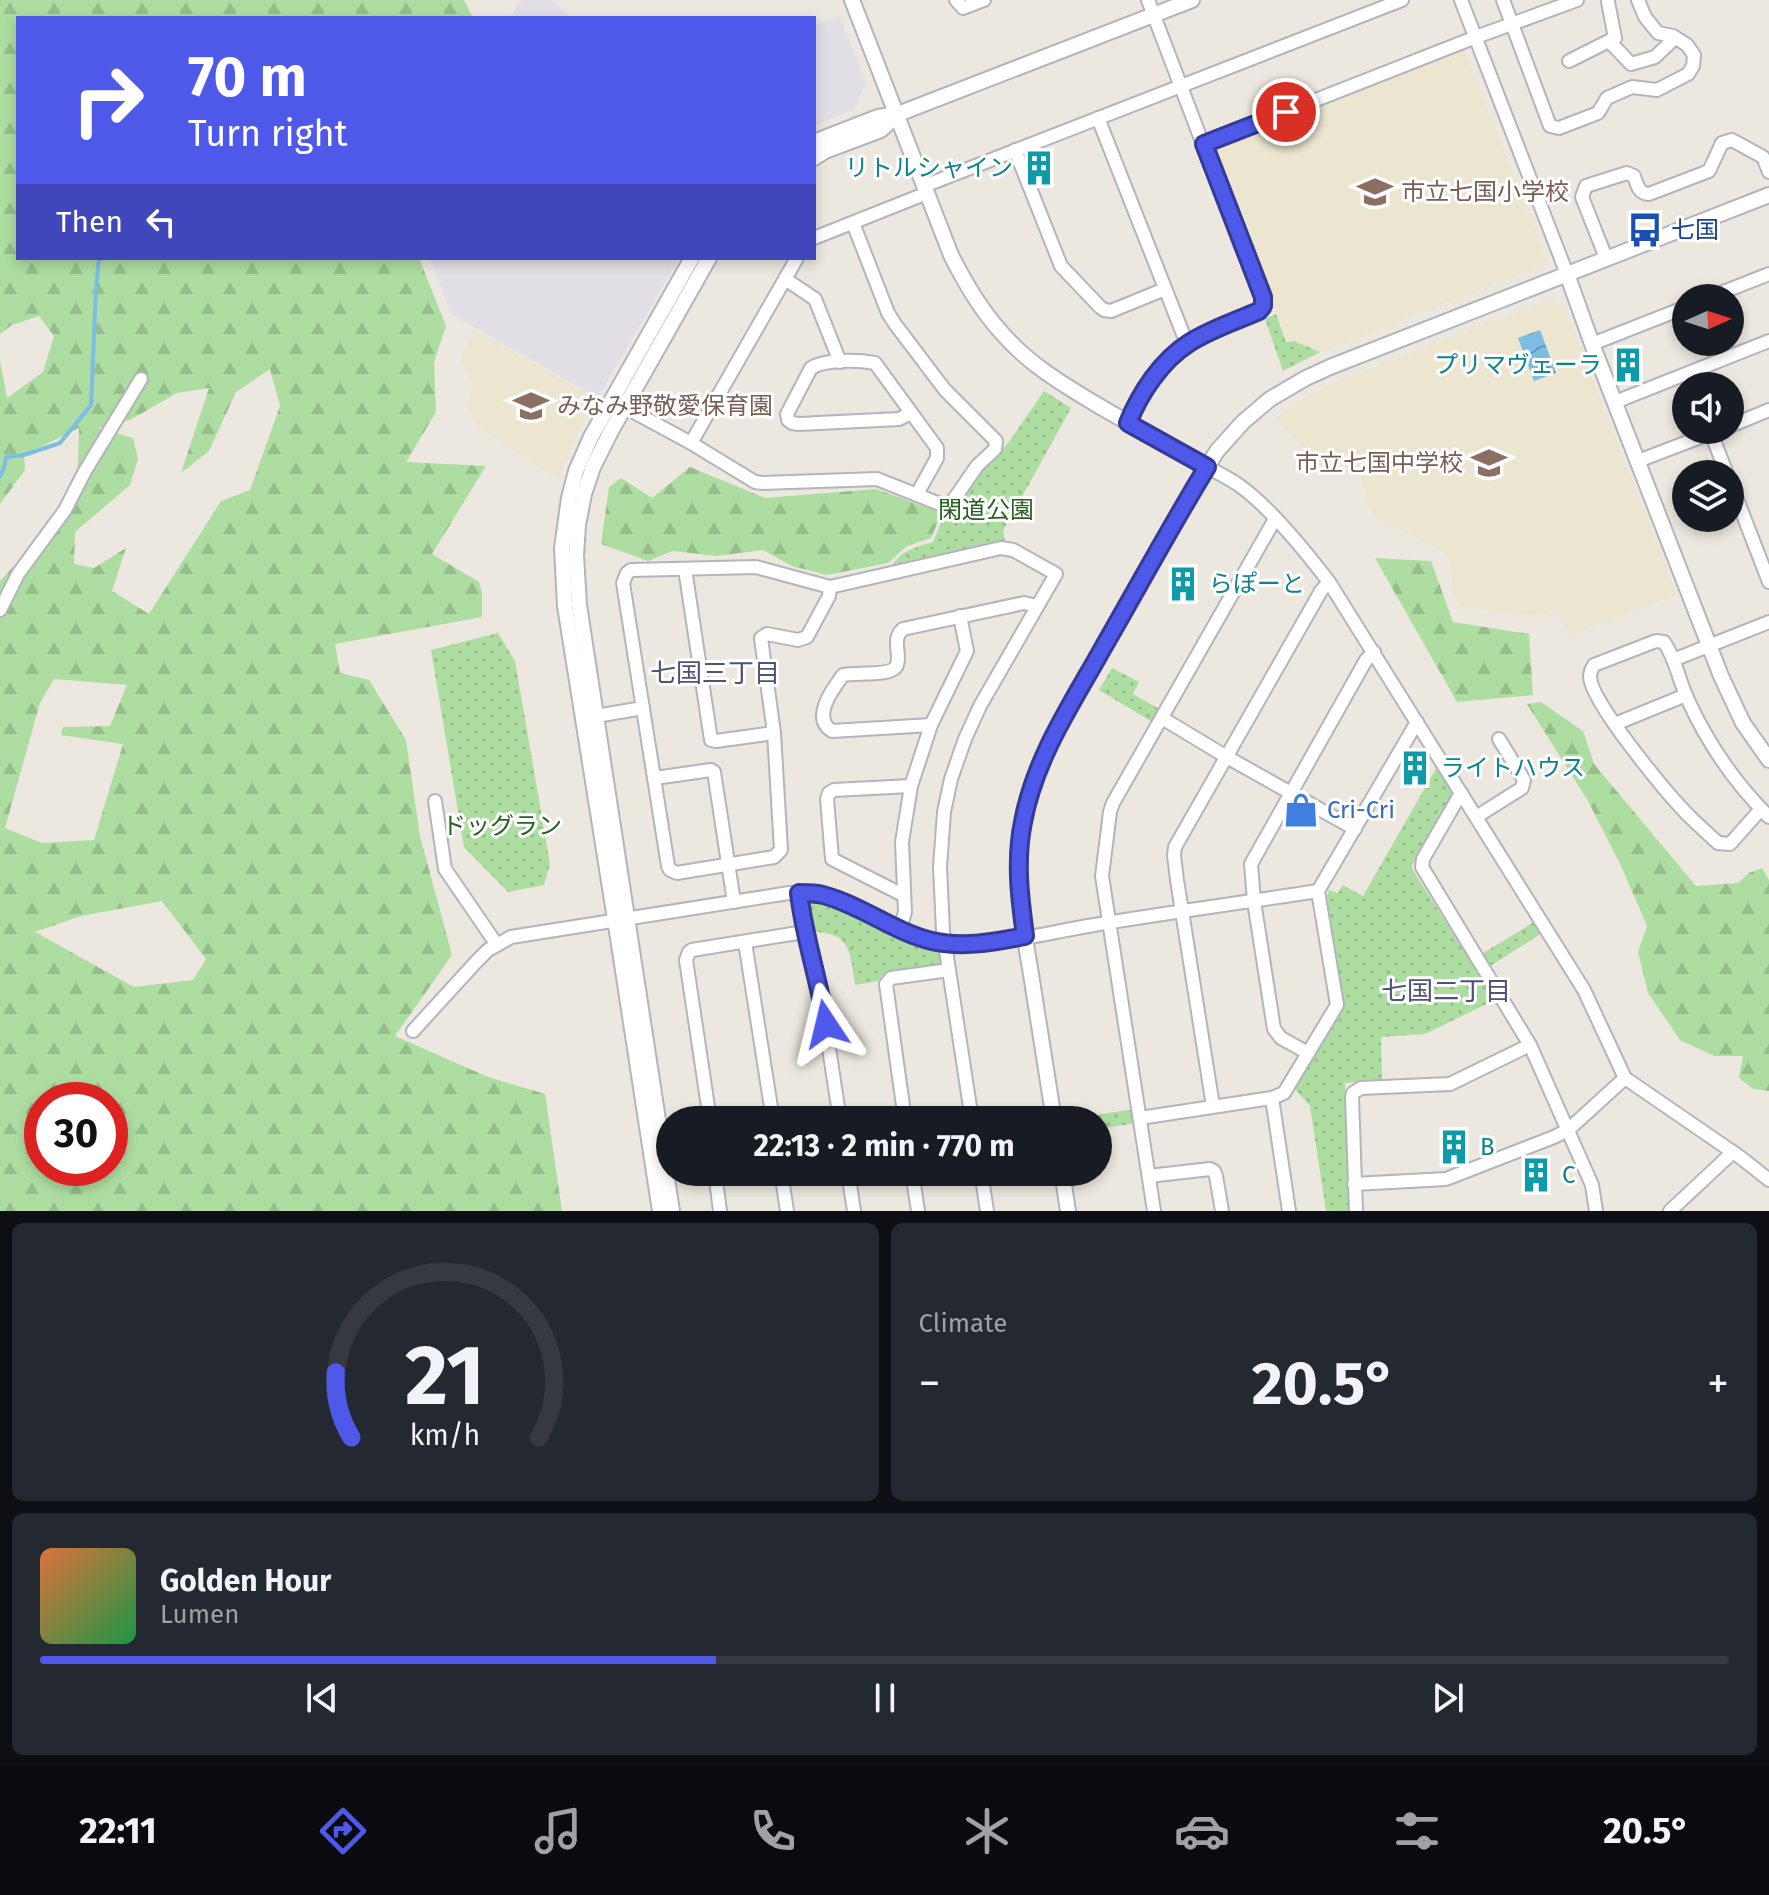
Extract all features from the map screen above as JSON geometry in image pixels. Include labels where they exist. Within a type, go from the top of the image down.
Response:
[{"type":"street","points":[[852,0],[951,255],[978,304],[1002,334],[1050,376],[1241,486],[1275,519],[1329,582],[1374,652],[1584,990],[1625,1078],[1769,1180]]},
{"type":"street","points":[[956,0],[963,8],[984,0]]},
{"type":"street","points":[[816,141],[878,117],[898,114],[1151,7],[1192,0]]},
{"type":"street","points":[[816,237],[1015,150],[1402,0]]},
{"type":"street","points":[[1461,0],[1733,705],[1769,760]]},
{"type":"street","points":[[1503,0],[1550,126],[1559,128],[1598,113],[1607,98],[1632,87],[1657,90],[1688,74],[1693,66],[1694,55],[1687,45],[1658,33],[1645,17],[1638,0]]},
{"type":"street","points":[[1204,144],[1577,0]]},
{"type":"street","points":[[1569,61],[1615,38],[1611,1]]},
{"type":"street","points":[[1128,423],[1138,399],[1153,377],[1187,344],[1259,311],[1263,306],[1263,297],[1151,7]]},
{"type":"street","points":[[1609,41],[1631,64],[1655,57],[1675,38]]},
{"type":"street","points":[[816,157],[881,130],[898,114]]},
{"type":"street","points":[[1098,118],[1187,344]]},
{"type":"street","points":[[1606,258],[1582,197],[1586,186],[1627,173],[1634,176],[1640,191],[1649,194],[1709,171],[1722,143],[1732,140],[1763,157],[1769,172]]},
{"type":"street","points":[[1015,150],[1061,266],[1100,307],[1111,311],[1165,289]]},
{"type":"street","points":[[1052,1106],[1018,878],[1023,821],[1036,773],[1065,716],[1217,451],[1243,422],[1270,399],[1306,378],[1769,195]]},
{"type":"street","points":[[618,404],[755,482],[872,478],[945,506],[950,505],[977,466],[995,449],[996,441],[945,390],[895,324],[853,223]]},
{"type":"street","points":[[660,1211],[579,605],[576,555],[588,480],[618,404],[691,260]]},
{"type":"street","points":[[672,1211],[565,606],[562,572],[564,525],[569,498],[576,471],[591,437],[618,404],[708,260]]},
{"type":"street","points":[[691,443],[796,260]]},
{"type":"street","points":[[1744,284],[1769,274]]},
{"type":"street","points":[[785,279],[815,299],[840,362]]},
{"type":"street","points":[[1592,344],[1672,313]]},
{"type":"street","points":[[1615,402],[1769,341]]},
{"type":"street","points":[[911,413],[899,419],[792,423],[787,414],[811,368],[820,363],[875,363],[911,413],[938,451],[917,494]]},
{"type":"street","points":[[0,610],[18,574],[65,510],[141,379]]},
{"type":"street","points":[[1744,420],[1769,410]]},
{"type":"street","points":[[1638,461],[1683,444]]},
{"type":"street","points":[[1744,517],[1769,582]]},
{"type":"street","points":[[1154,1211],[1102,876],[1110,812],[1275,519]]},
{"type":"street","points":[[830,587],[829,596],[807,637],[798,640],[767,634],[761,638],[774,733],[781,850],[774,857],[677,873],[670,870],[623,583],[631,570],[756,567],[830,587],[1001,548],[1013,550],[1056,574],[980,706],[951,779],[944,812],[940,867],[943,931],[970,1106]]},
{"type":"street","points":[[685,569],[711,740],[774,733]]},
{"type":"street","points":[[1213,1106],[1175,847],[1225,756],[1329,582]]},
{"type":"street","points":[[931,725],[832,731],[823,723],[823,715],[843,675],[889,672],[896,667],[896,638],[900,631],[1024,603],[1037,606]]},
{"type":"street","points":[[900,929],[904,918],[902,842],[911,786],[931,725],[967,651],[960,616]]},
{"type":"street","points":[[1673,660],[1769,622]]},
{"type":"street","points":[[1661,640],[1673,660],[1686,695],[1712,747],[1765,813],[1730,844],[1718,843],[1685,811],[1615,724],[1598,699],[1590,679],[1594,665],[1661,640]]},
{"type":"street","points":[[1308,1053],[1281,1038],[1274,1029],[1251,864],[1366,660],[1374,652]]},
{"type":"street","points":[[1615,724],[1686,695]]},
{"type":"street","points":[[596,716],[643,708]]},
{"type":"street","points":[[1162,718],[1355,829]]},
{"type":"street","points":[[1140,1118],[1272,1098],[1284,1093],[1337,1005],[1318,891],[1417,722]]},
{"type":"street","points":[[1476,817],[1524,786],[1524,780],[1499,739]]},
{"type":"street","points":[[655,778],[714,772],[734,902]]},
{"type":"street","points":[[903,895],[832,859],[827,799],[834,790],[911,786]]},
{"type":"street","points":[[1461,793],[1423,859],[1422,867],[1530,1045],[1592,1185],[1596,1211]]},
{"type":"street","points":[[435,801],[445,869],[497,945]]},
{"type":"street","points":[[413,1031],[476,962],[511,937],[621,919],[799,893],[823,895],[921,938],[947,944],[994,942],[1318,891]]},
{"type":"street","points":[[799,893],[804,932],[820,990],[838,1106]]},
{"type":"street","points":[[708,1106],[687,956],[692,950],[804,932]]},
{"type":"street","points":[[745,942],[771,1106]]},
{"type":"street","points":[[903,1106],[886,984],[891,978],[949,970]]},
{"type":"street","points":[[1356,1211],[1352,1097],[1357,1090],[1450,1084],[1530,1045]]},
{"type":"street","points":[[1354,1184],[1446,1179],[1568,1130],[1625,1078]]},
{"type":"street","points":[[1272,1098],[1289,1211]]},
{"type":"street","points":[[1670,1211],[1733,1152]]},
{"type":"street","points":[[1149,1176],[1210,1169],[1216,1176],[1222,1211]]},
{"type":"street","points":[[717,1186],[720,1211]]},
{"type":"street","points":[[783,1186],[787,1211]]},
{"type":"street","points":[[850,1186],[854,1211]]},
{"type":"street","points":[[914,1186],[918,1211]]},
{"type":"street","points":[[983,1186],[987,1211]]},
{"type":"street","points":[[1064,1186],[1068,1211]]},
{"type":"shaded area","points":[[523,0],[553,0],[568,16],[511,16]]},
{"type":"shaded area","points":[[839,16],[866,82],[855,109],[816,125],[816,24]]},
{"type":"shaded area","name":"市立七国小学校","points":[[1464,50],[1548,263],[1321,352],[1294,340],[1287,341],[1214,153],[1216,146]]},
{"type":"shaded area","points":[[431,260],[678,260],[598,398],[451,314]]},
{"type":"shaded area","name":"市立七国中学校","points":[[1549,300],[1565,308],[1677,594],[1569,635],[1558,609],[1539,616],[1461,607],[1453,592],[1450,562],[1445,553],[1374,515],[1360,475],[1346,451],[1322,466],[1275,418],[1336,382]]},
{"type":"shaded area","name":"みなみ野敬愛保育園","points":[[475,330],[597,399],[559,477],[544,471],[476,424],[468,401],[473,385],[460,357]]},
{"type":"green space","points":[[0,0],[464,0],[472,16],[16,16],[16,260],[420,260],[446,326],[434,362],[436,412],[406,462],[486,466],[432,554],[479,582],[482,617],[335,644],[340,673],[369,680],[406,740],[420,836],[452,955],[395,1036],[488,1077],[545,1094],[562,1211],[0,1211],[0,581],[77,498],[79,428],[24,455],[25,470],[0,504],[0,360],[7,398],[43,372],[54,336],[39,316],[12,325],[0,334]],"holes":[[[270,369],[280,406],[250,490],[221,501],[149,614],[112,591],[126,548],[94,568],[74,564],[75,532],[130,485],[138,459],[133,438],[98,428],[130,420],[177,393],[209,388],[181,473],[209,451],[236,392]],[[54,679],[127,685],[110,726],[63,727],[61,735],[123,744],[94,840],[42,843],[5,828],[40,703]],[[162,901],[206,959],[193,980],[134,987],[35,932],[81,916]]]},
{"type":"green space","points":[[1276,314],[1286,342],[1294,341],[1320,352],[1283,371],[1265,319]]},
{"type":"green space","name":"閑道公園","points":[[1044,391],[1071,408],[1003,531],[1005,540],[892,565],[905,552],[933,542],[946,512],[954,514],[976,476],[1009,442]]},
{"type":"green space","points":[[690,467],[765,498],[876,489],[942,513],[931,538],[907,546],[888,563],[827,575],[792,566],[763,550],[716,556],[673,551],[648,561],[601,544],[609,487],[621,478],[652,498]]},
{"type":"green space","points":[[1375,558],[1431,561],[1453,622],[1529,634],[1533,695],[1457,702]]},
{"type":"green space","name":"ドッグラン","points":[[498,633],[515,661],[550,864],[544,885],[508,892],[464,847],[431,650]]},
{"type":"green space","points":[[1112,668],[1139,682],[1133,694],[1161,710],[1154,723],[1099,690]]},
{"type":"green space","points":[[1541,702],[1583,731],[1594,764],[1696,886],[1738,883],[1749,873],[1762,868],[1769,880],[1769,1091],[1753,1089],[1739,1078],[1743,1056],[1714,1056],[1680,1040],[1648,993],[1638,952],[1647,926],[1588,801],[1527,704]]},
{"type":"green space","points":[[1437,767],[1452,789],[1452,796],[1411,867],[1495,1000],[1425,1034],[1381,1037],[1382,1080],[1345,1083],[1351,1211],[1326,1211],[1310,1106],[1294,1088],[1344,1008],[1327,896],[1329,890],[1338,893],[1343,885],[1363,896]]},
{"type":"green space","points":[[812,898],[937,947],[942,952],[943,960],[939,965],[884,974],[878,981],[855,985],[849,953],[841,940],[834,935],[810,932],[806,901]]},
{"type":"green space","points":[[1534,922],[1542,933],[1487,968],[1480,955]]},
{"type":"green space","points":[[1134,1109],[1136,1123],[1112,1127],[1112,1112]]},
{"type":"water","points":[[1540,330],[1556,373],[1534,381],[1518,338]]},
{"type":"waterway","points":[[0,476],[6,457],[24,455],[60,443],[91,405],[99,260]]},
{"type":"place","name":"リトルシャイン","points":[[1039,168]]},
{"type":"place","name":"市立七国小学校","points":[[1375,192]]},
{"type":"place","name":"七国","points":[[1645,230]]},
{"type":"place","name":"プリマヴェーラ","points":[[1628,365]]},
{"type":"place","name":"みなみ野敬愛保育園","points":[[531,406]]},
{"type":"place","name":"市立七国中学校","points":[[1489,463]]},
{"type":"place","name":"らぽーと","points":[[1183,584]]},
{"type":"place","name":"ライトハウス","points":[[1415,768]]},
{"type":"place","name":"Cri-Cri","points":[[1301,810]]},
{"type":"place","name":"B","points":[[1454,1147]]},
{"type":"place","name":"C","points":[[1536,1175]]},
{"type":"district","name":"七国三丁目","points":[[715,673]]},
{"type":"district","name":"七国二丁目","points":[[1446,991]]},
{"type":"route","points":[[826,1024],[804,932],[799,893],[823,895],[931,941],[966,944],[1025,936],[1018,878],[1019,848],[1036,773],[1061,722],[1207,467],[1128,423],[1138,399],[1153,377],[1187,344],[1259,311],[1263,306],[1263,297],[1204,144],[1286,112]]}]
